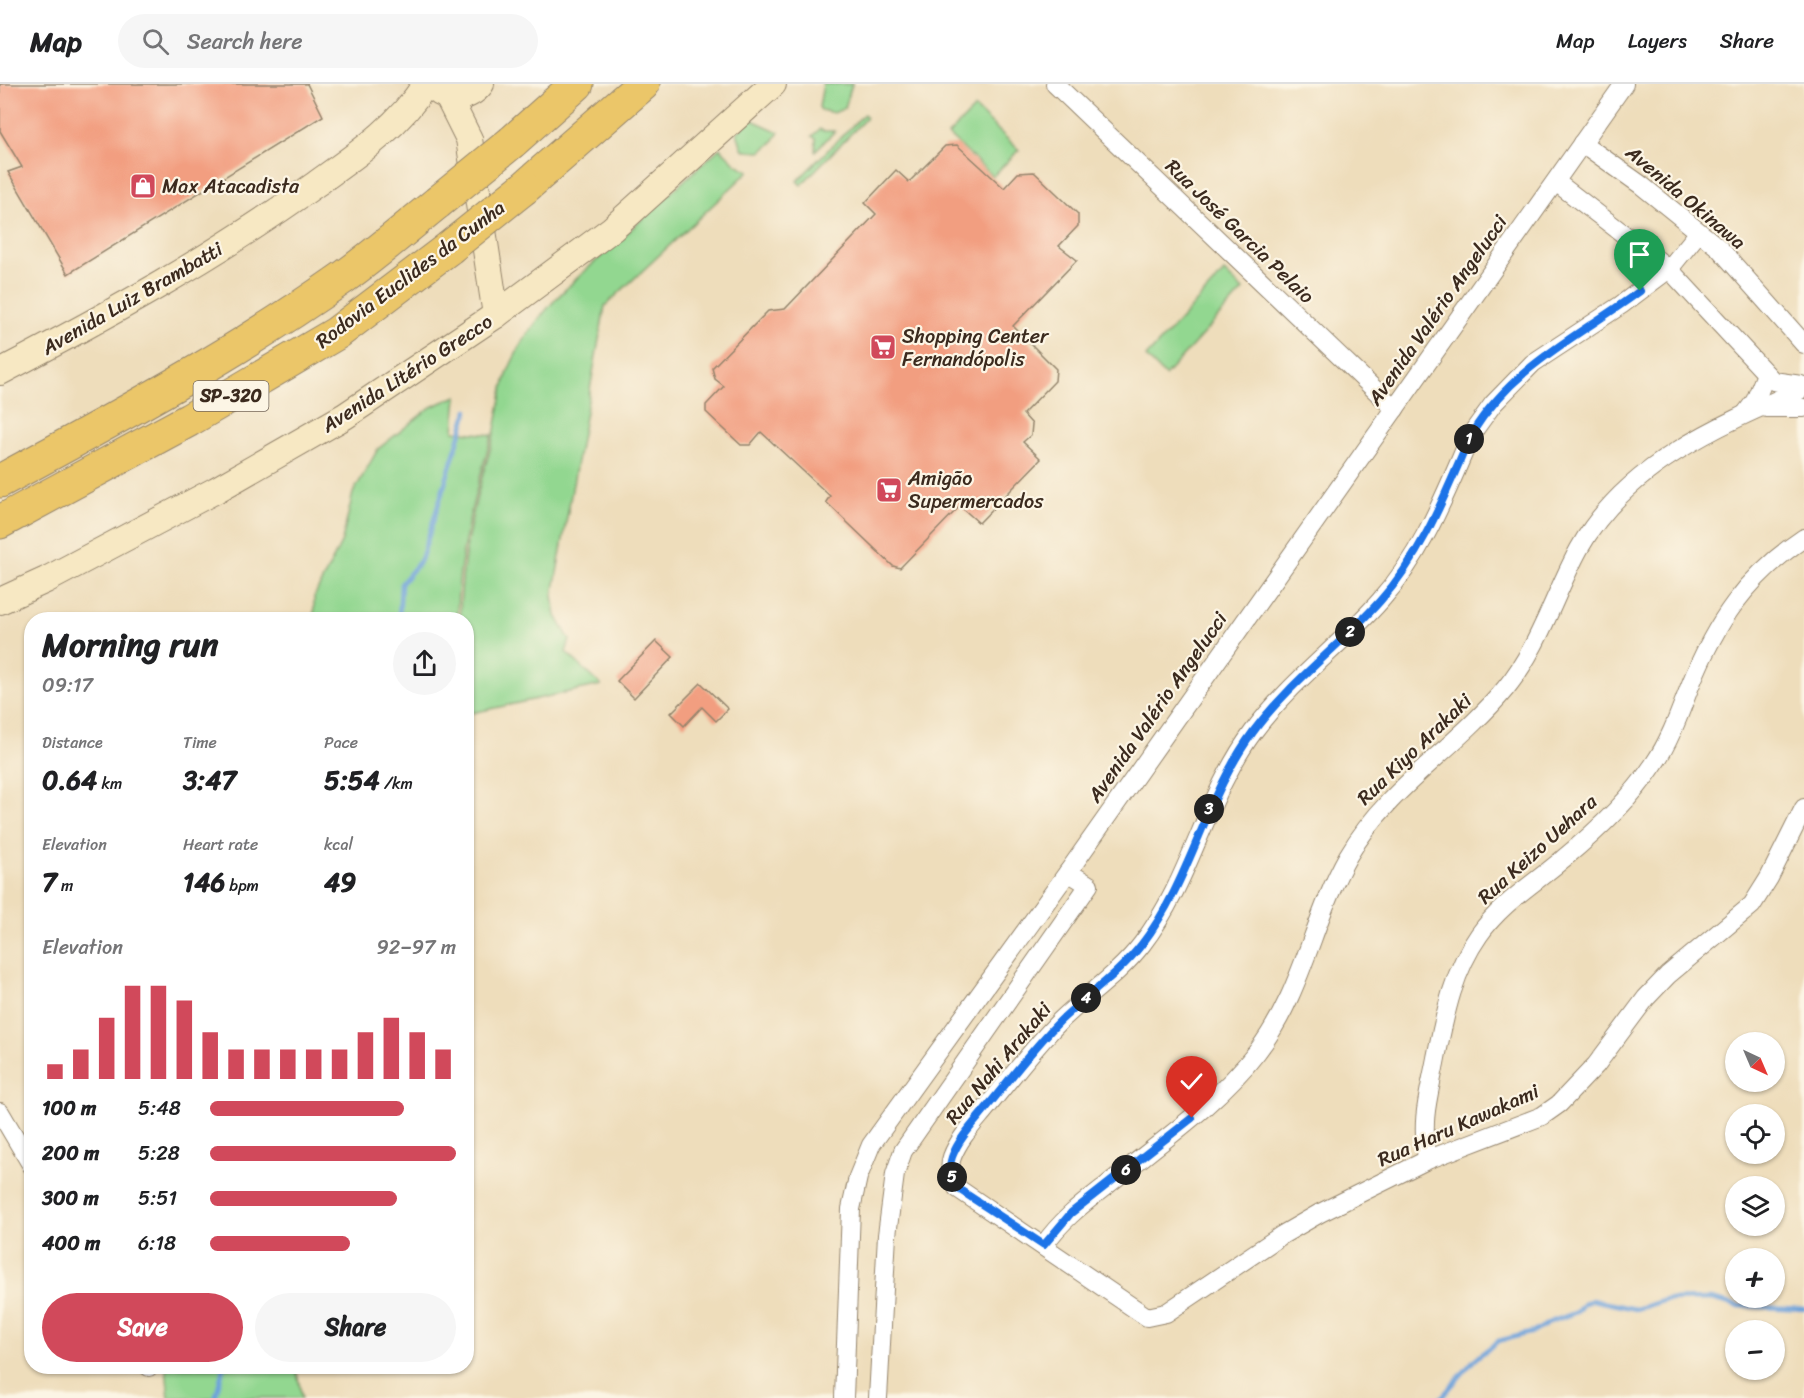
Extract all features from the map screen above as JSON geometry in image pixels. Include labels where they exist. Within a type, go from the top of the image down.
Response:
[{"type":"highway","name":"Rodovia Euclides da Cunha","points":[[0,482],[118,417],[229,351],[345,276],[512,142],[577,84]]},
{"type":"highway","name":"Rodovia Euclides da Cunha","points":[[0,522],[189,420],[337,333],[524,188],[643,84]]},
{"type":"main road","name":"Avenida Luiz Brambatti","points":[[0,372],[173,279],[292,201],[386,133],[410,108],[426,84]]},
{"type":"main road","name":"Avenida Litério Grecco","points":[[0,601],[46,580],[216,490],[345,416],[496,315],[612,229],[773,84]]},
{"type":"main road","points":[[481,85],[469,139],[496,315]]},
{"type":"main road","points":[[440,91],[466,96],[481,85]]},
{"type":"main road","points":[[440,91],[469,139]]},
{"type":"street","name":"Rua José Garcia Pelaio","points":[[1055,84],[1395,409]]},
{"type":"street","name":"Avenida Valério Angelucci","points":[[844,1398],[851,1209],[858,1177],[871,1145],[1068,872],[1624,84]]},
{"type":"street","name":"Avenida Okinawa","points":[[1582,143],[1641,185],[1719,248],[1804,344]]},
{"type":"street","points":[[1556,182],[1669,269],[1773,381],[1802,385],[1804,409],[1752,410]]},
{"type":"street","name":"Rua Nahi Arakaki","points":[[1044,1245],[957,1188],[951,1173],[952,1158],[963,1137],[1038,1044],[1125,964],[1143,943],[1171,895],[1209,808],[1239,753],[1273,707],[1380,601],[1410,563],[1427,535],[1472,433],[1481,418],[1533,363],[1621,305],[1669,269],[1698,232]]},
{"type":"street","name":"Rua Kiyo Arakaki","points":[[1752,410],[1766,374]]},
{"type":"street","name":"Rua Kiyo Arakaki","points":[[1044,1245],[1071,1213],[1200,1112],[1256,1054],[1287,1008],[1326,908],[1353,848],[1397,792],[1457,740],[1510,683],[1536,639],[1580,548],[1607,509],[1647,472],[1690,443],[1802,385]]},
{"type":"street","name":"Rua Keizo Uehara","points":[[1427,1161],[1423,1126],[1426,1103],[1447,1004],[1470,949],[1497,912],[1588,837],[1641,781],[1664,748],[1707,645],[1722,617],[1761,574],[1800,544]]},
{"type":"street","name":"Rua Haru Kawakami","points":[[1044,1245],[1147,1317],[1166,1313],[1282,1235],[1427,1161],[1542,1116],[1573,1092],[1646,998],[1668,975],[1752,905],[1769,879],[1804,807]]},
{"type":"street","points":[[878,1398],[887,1235],[899,1157],[1089,885],[1068,872]]},
{"type":"street","points":[[0,1112],[24,1152]]},
{"type":"green space","points":[[823,84],[852,84],[845,108],[834,113],[821,110],[819,107]]},
{"type":"green space","points":[[975,108],[1019,150],[993,176],[948,135]]},
{"type":"green space","points":[[864,114],[867,117],[801,185],[797,181]]},
{"type":"green space","points":[[750,119],[779,132],[772,143],[761,152],[746,151],[742,148],[737,133]]},
{"type":"green space","points":[[820,129],[835,131],[815,151],[816,139],[812,136]]},
{"type":"green space","points":[[720,148],[736,164],[749,171],[605,306],[553,595],[556,616],[570,640],[566,652],[601,685],[474,713],[474,612],[460,612],[462,576],[473,513],[493,439],[504,383],[521,344],[532,328],[544,312],[586,269]]},
{"type":"green space","points":[[1224,272],[1243,290],[1165,376],[1146,357]]},
{"type":"green space","points":[[457,396],[454,431],[492,435],[463,549],[457,612],[314,612],[314,597],[342,541],[353,493],[378,449],[431,407]]},
{"type":"green space","points":[[167,1374],[297,1374],[302,1398],[169,1398]]},
{"type":"building","name":"Max Atacadista","points":[[0,84],[307,84],[323,116],[68,274],[8,172],[22,167],[0,131]]},
{"type":"building","name":"Shopping Center Fernandópolis","points":[[957,145],[1004,188],[1018,173],[1034,172],[1078,214],[1078,226],[1059,246],[1077,260],[1013,326],[1056,369],[1055,381],[1023,414],[1032,424],[1031,435],[1023,442],[1041,459],[979,523],[960,506],[900,568],[893,566],[826,502],[830,496],[761,432],[750,445],[741,445],[706,412],[706,405],[724,386],[715,379],[712,368],[768,311],[785,309],[876,214],[865,203],[896,170],[909,182],[945,146]]},
{"type":"building","points":[[656,641],[673,657],[634,698],[617,681]]},
{"type":"building","points":[[701,683],[728,709],[716,721],[702,707],[684,726],[671,713]]},
{"type":"waterway","points":[[399,612],[401,584],[421,560],[468,410]]},
{"type":"waterway","points":[[1441,1398],[1475,1359],[1498,1341],[1534,1332],[1550,1322],[1577,1312],[1583,1304],[1592,1300],[1636,1309],[1666,1300],[1711,1299],[1738,1306],[1804,1309]]},
{"type":"waterway","points":[[215,1398],[222,1374]]},
{"type":"place","name":"Max Atacadista","points":[[143,186]]},
{"type":"place","name":"Shopping Center Fernandópolis","points":[[883,347]]},
{"type":"place","name":"Amigão Supermercados","points":[[889,490]]},
{"type":"route","points":[[1192,1118],[1071,1213],[1044,1245],[957,1188],[951,1173],[952,1158],[963,1137],[1038,1044],[1125,964],[1143,943],[1158,921],[1171,895],[1225,777],[1253,732],[1273,707],[1380,601],[1410,563],[1427,535],[1472,433],[1481,418],[1533,363],[1640,291]]}]
